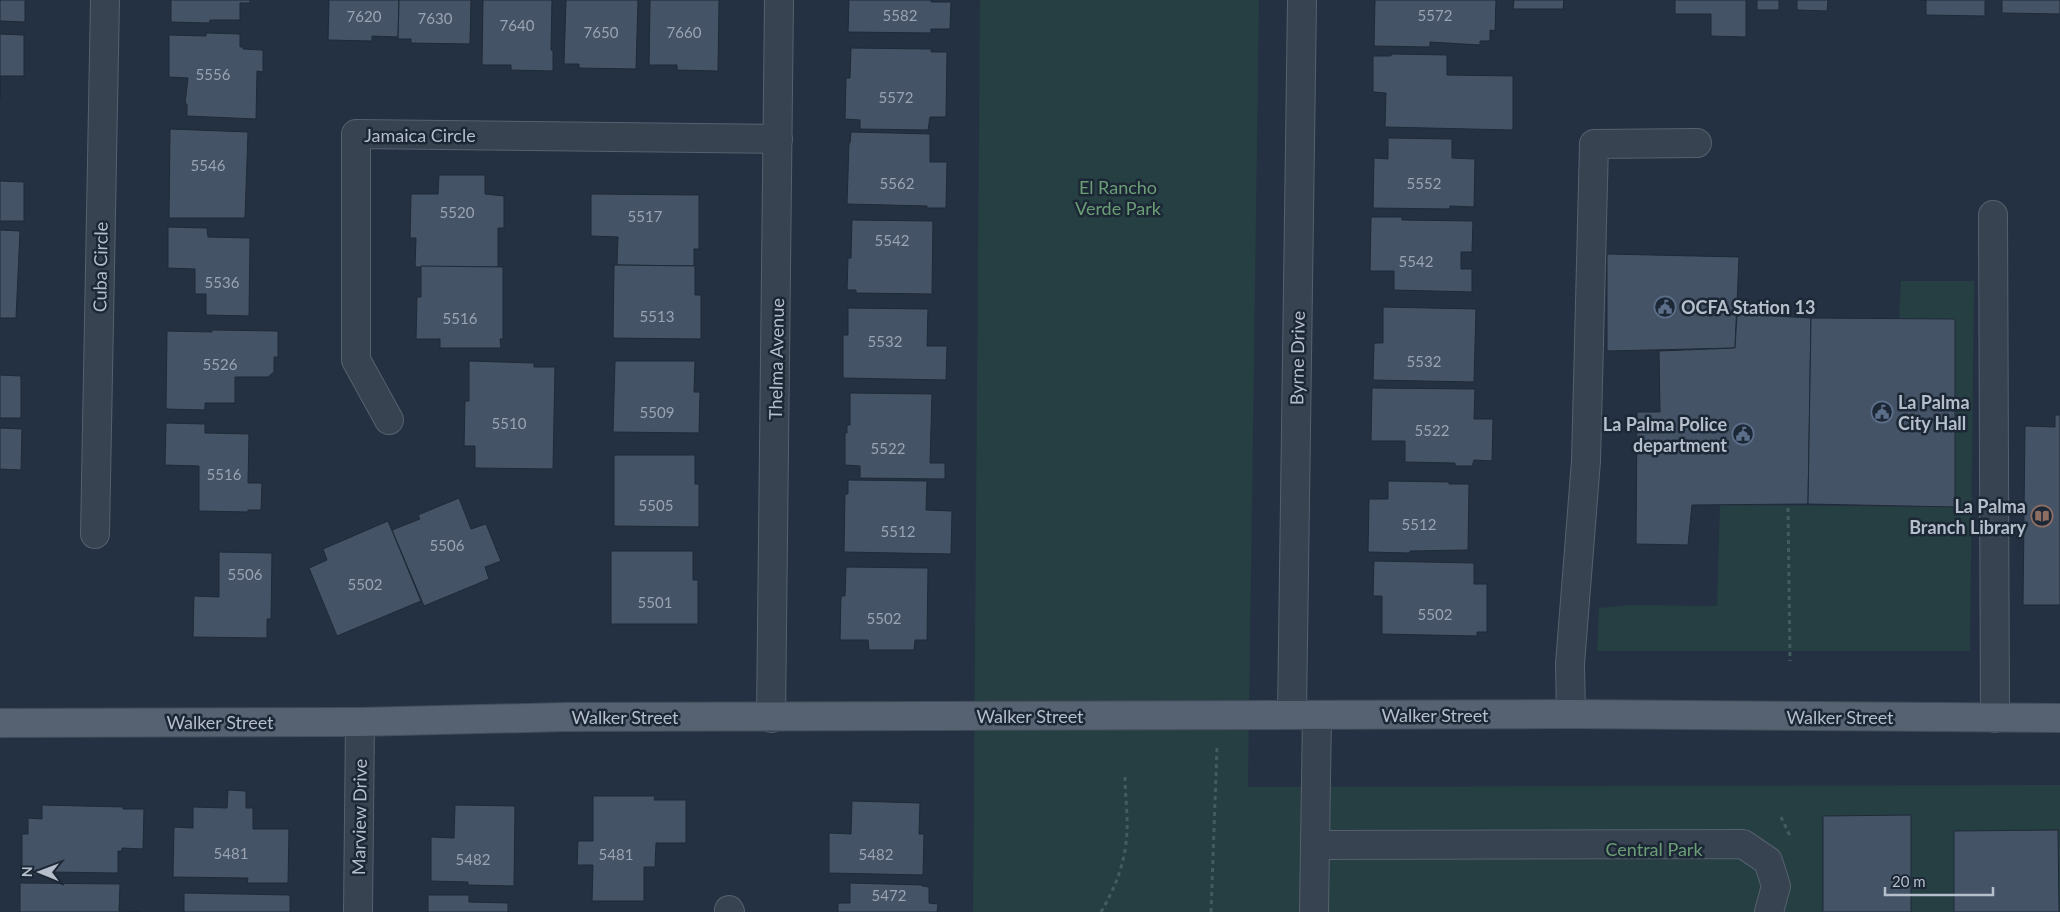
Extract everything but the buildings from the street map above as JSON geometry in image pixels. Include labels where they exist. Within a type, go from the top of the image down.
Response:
[{"type":"main road","name":"Walker Street","points":[[0,723],[360,722],[565,717],[771,718],[1571,714],[2060,718]]},
{"type":"street","name":"Cuba Circle","points":[[95,534],[105,0]]},
{"type":"street","name":"Thelma Avenue","points":[[771,718],[779,0]]},
{"type":"street","name":"Byrne Drive","points":[[1302,0],[1304,715],[1315,845],[1314,912]]},
{"type":"street","name":"Jamaica Circle","points":[[389,420],[356,360],[356,134],[778,139]]},
{"type":"street","points":[[1571,714],[1570,664],[1586,461],[1594,144],[1697,143]]},
{"type":"street","points":[[1993,215],[1995,718]]},
{"type":"street","name":"Marview Drive","points":[[358,912],[360,722]]},
{"type":"street","points":[[1315,845],[1743,844],[1768,861],[1776,886],[1769,912]]},
{"type":"path","points":[[1788,508],[1790,662]]},
{"type":"path","points":[[1211,912],[1218,715]]},
{"type":"path","points":[[1101,912],[1121,872],[1127,841],[1125,776]]},
{"type":"green space","name":"El Rancho Verde Park","points":[[980,0],[1259,0],[1248,787],[2060,785],[2060,912],[973,912]]},
{"type":"green space","points":[[1901,281],[1974,281],[1970,651],[1597,651],[1599,608],[1631,605],[1717,606],[1720,505],[1955,507],[1955,319],[1899,319]]},
{"type":"place","name":"OCFA Station 13","points":[[1665,307]]},
{"type":"place","name":"La Palma City Hall","points":[[1882,412]]},
{"type":"place","name":"La Palma Police department","points":[[1743,434]]},
{"type":"place","name":"La Palma Branch Library","points":[[2042,516]]},
{"type":"park label","name":"Central Park","points":[[1654,849]]}]
